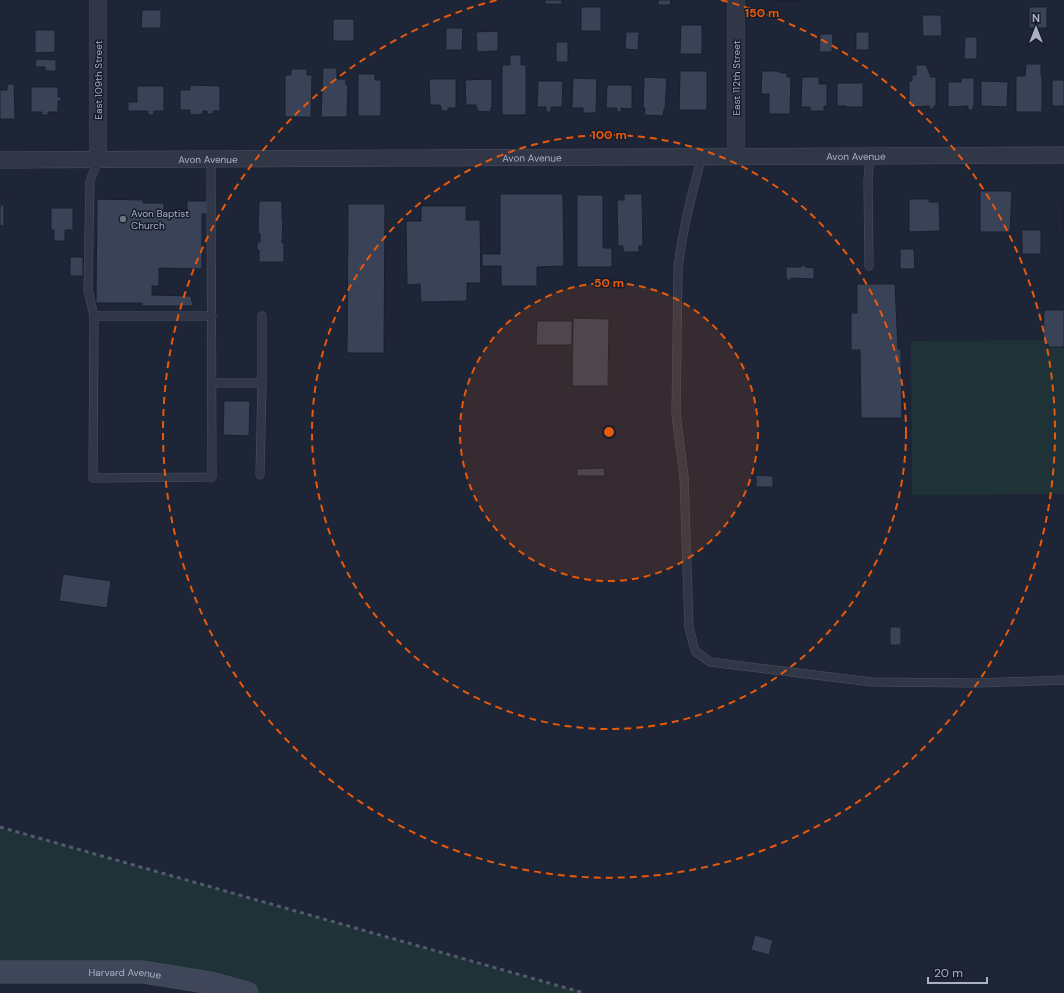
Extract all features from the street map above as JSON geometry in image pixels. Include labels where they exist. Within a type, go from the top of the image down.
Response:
[{"type":"main road","name":"Harvard Avenue","points":[[0,972],[143,972],[211,988],[247,993]]},
{"type":"street","name":"East 109th Street","points":[[98,0],[98,160]]},
{"type":"street","name":"East 112th Street","points":[[736,0],[736,155]]},
{"type":"street","name":"Avon Avenue","points":[[0,160],[1064,154]]},
{"type":"lane","points":[[869,266],[868,181],[870,155]]},
{"type":"lane","points":[[702,156],[694,183],[678,269],[676,414],[684,476],[689,627],[695,651],[710,662],[872,682],[977,683],[1064,680]]},
{"type":"lane","points":[[98,160],[90,181],[88,290],[94,316],[93,478],[212,476],[211,159]]},
{"type":"lane","points":[[94,316],[212,316]]},
{"type":"lane","points":[[260,474],[262,316]]},
{"type":"lane","points":[[212,383],[262,383]]},
{"type":"green space","points":[[1064,340],[1064,494],[912,495],[911,341]]},
{"type":"green space","points":[[0,827],[584,993],[247,993],[211,983],[0,972]]},
{"type":"building","points":[[545,0],[562,0],[562,4],[545,4]]},
{"type":"building","points":[[658,0],[671,0],[670,5],[658,5]]},
{"type":"building","points":[[797,0],[797,1],[778,1]]},
{"type":"building","points":[[581,7],[601,7],[601,31],[581,31]]},
{"type":"building","points":[[1029,7],[1047,7],[1047,28],[1029,28]]},
{"type":"building","points":[[142,10],[161,10],[161,28],[141,28]]},
{"type":"building","points":[[922,15],[941,15],[942,36],[923,36]]},
{"type":"building","points":[[333,19],[354,19],[354,41],[333,41]]},
{"type":"building","points":[[681,25],[702,25],[702,54],[680,54]]},
{"type":"building","points":[[446,28],[463,28],[462,50],[446,50]]},
{"type":"building","points":[[35,30],[55,30],[55,52],[35,53]]},
{"type":"building","points":[[498,31],[498,51],[477,52],[476,32]]},
{"type":"building","points":[[626,32],[639,32],[638,50],[625,49]]},
{"type":"building","points":[[856,32],[869,32],[869,50],[856,50]]},
{"type":"building","points":[[820,34],[833,34],[832,52],[819,52]]},
{"type":"building","points":[[965,37],[977,37],[977,59],[964,59]]},
{"type":"building","points":[[556,42],[568,42],[568,62],[556,62]]},
{"type":"building","points":[[510,55],[521,55],[521,65],[526,65],[526,115],[502,115],[502,65],[510,65]]},
{"type":"building","points":[[36,59],[56,60],[56,71],[45,71],[45,67],[35,67]]},
{"type":"building","points":[[1026,64],[1041,64],[1042,112],[1016,112],[1016,76],[1025,76]]},
{"type":"building","points":[[916,65],[926,65],[931,77],[936,77],[936,106],[934,106],[934,109],[929,109],[929,106],[909,107],[909,81],[912,81],[912,75],[916,75]]},
{"type":"building","points":[[323,68],[337,68],[337,79],[346,79],[346,85],[348,85],[347,117],[321,117]]},
{"type":"building","points":[[291,69],[307,69],[307,75],[312,75],[311,117],[285,117],[285,75],[291,75]]},
{"type":"building","points":[[680,71],[707,71],[707,110],[679,110]]},
{"type":"building","points":[[762,71],[780,71],[780,73],[787,73],[787,77],[791,77],[790,114],[769,114],[769,94],[761,94]]},
{"type":"building","points":[[358,74],[375,74],[375,80],[381,80],[381,116],[358,116]]},
{"type":"building","points":[[644,77],[667,78],[665,109],[663,116],[644,115]]},
{"type":"building","points":[[802,77],[819,77],[819,84],[827,84],[827,106],[824,106],[824,111],[810,111],[810,107],[801,107]]},
{"type":"building","points":[[573,78],[597,79],[596,113],[583,113],[583,108],[572,108]]},
{"type":"building","points":[[961,78],[974,78],[973,110],[968,110],[968,106],[948,107],[948,82],[961,82]]},
{"type":"building","points":[[429,79],[456,79],[456,108],[448,108],[448,111],[442,111],[440,105],[430,105]]},
{"type":"building","points":[[492,79],[491,112],[478,111],[476,105],[466,105],[465,80]]},
{"type":"building","points":[[1052,80],[1064,80],[1064,106],[1052,106]]},
{"type":"building","points":[[538,81],[563,81],[562,107],[551,107],[551,112],[546,112],[546,107],[537,107]]},
{"type":"building","points":[[981,81],[1008,82],[1007,107],[981,106]]},
{"type":"building","points":[[837,83],[863,83],[863,107],[837,106]]},
{"type":"building","points":[[7,84],[14,84],[15,119],[0,119],[0,90],[7,90]]},
{"type":"building","points":[[190,85],[220,86],[220,111],[213,111],[213,114],[207,114],[207,111],[203,111],[203,114],[190,115],[190,110],[180,110],[180,90],[190,90]]},
{"type":"building","points":[[607,85],[632,85],[632,109],[621,108],[621,112],[617,112],[617,108],[606,108]]},
{"type":"building","points":[[137,86],[164,86],[164,111],[154,111],[154,115],[148,115],[148,111],[128,111],[128,102],[137,102]]},
{"type":"building","points":[[31,87],[58,87],[58,97],[61,97],[61,101],[58,101],[58,112],[48,112],[48,115],[42,115],[42,112],[31,112]]},
{"type":"building","points":[[980,191],[1012,191],[1010,232],[980,232]]},
{"type":"building","points":[[500,194],[563,194],[564,266],[537,267],[537,286],[501,286],[501,266],[482,266],[482,254],[500,254]]},
{"type":"building","points":[[624,194],[642,194],[643,246],[639,246],[639,252],[623,252],[623,246],[618,246],[617,200],[624,200]]},
{"type":"building","points":[[577,195],[603,195],[603,248],[612,248],[612,267],[577,267]]},
{"type":"building","points":[[0,198],[1,205],[4,205],[4,226],[0,226]]},
{"type":"building","points":[[97,199],[143,200],[143,203],[164,203],[164,213],[187,213],[187,201],[207,201],[207,214],[202,214],[202,269],[159,268],[159,286],[152,286],[152,295],[191,296],[193,306],[142,306],[142,303],[96,303]]},
{"type":"building","points":[[909,199],[929,199],[929,202],[939,202],[940,231],[909,232]]},
{"type":"building","points":[[1063,200],[1064,200],[1064,230]]},
{"type":"building","points":[[259,201],[282,201],[282,243],[284,242],[284,262],[259,262],[259,250],[257,250],[257,243],[260,242],[260,233],[258,234]]},
{"type":"building","points":[[348,204],[385,204],[384,353],[347,353]]},
{"type":"building","points":[[421,206],[466,206],[466,220],[480,220],[481,283],[467,283],[467,301],[421,302],[420,284],[407,285],[406,221],[421,221]]},
{"type":"building","points":[[51,208],[73,208],[73,230],[65,230],[65,241],[54,241],[54,230],[51,230]]},
{"type":"building","points":[[1022,230],[1041,230],[1041,254],[1022,254]]},
{"type":"building","points":[[900,249],[914,249],[915,269],[900,269]]},
{"type":"building","points":[[70,257],[83,257],[83,276],[70,276]]},
{"type":"building","points":[[801,265],[814,268],[814,279],[791,278],[791,280],[788,280],[786,278],[786,267],[801,267]]},
{"type":"building","points":[[857,284],[895,284],[898,349],[901,349],[902,418],[861,418],[860,350],[851,350],[851,313],[857,313]]},
{"type":"building","points":[[1044,310],[1064,310],[1064,347],[1048,347],[1048,344],[1043,344]]},
{"type":"building","points":[[573,318],[609,319],[608,386],[572,386]]},
{"type":"building","points":[[537,321],[572,321],[572,345],[536,345]]},
{"type":"building","points":[[224,401],[250,401],[249,436],[223,435]]},
{"type":"building","points":[[604,468],[605,476],[577,476],[577,469]]},
{"type":"building","points":[[756,475],[773,476],[773,487],[756,487]]},
{"type":"building","points":[[63,574],[111,581],[107,608],[59,601]]},
{"type":"building","points":[[890,627],[901,627],[901,645],[890,645]]},
{"type":"building","points":[[755,935],[773,940],[769,955],[751,950]]},
{"type":"railway","points":[[0,827],[584,993]]},
{"type":"place","name":"Avon Baptist Church","points":[[123,219]]}]
